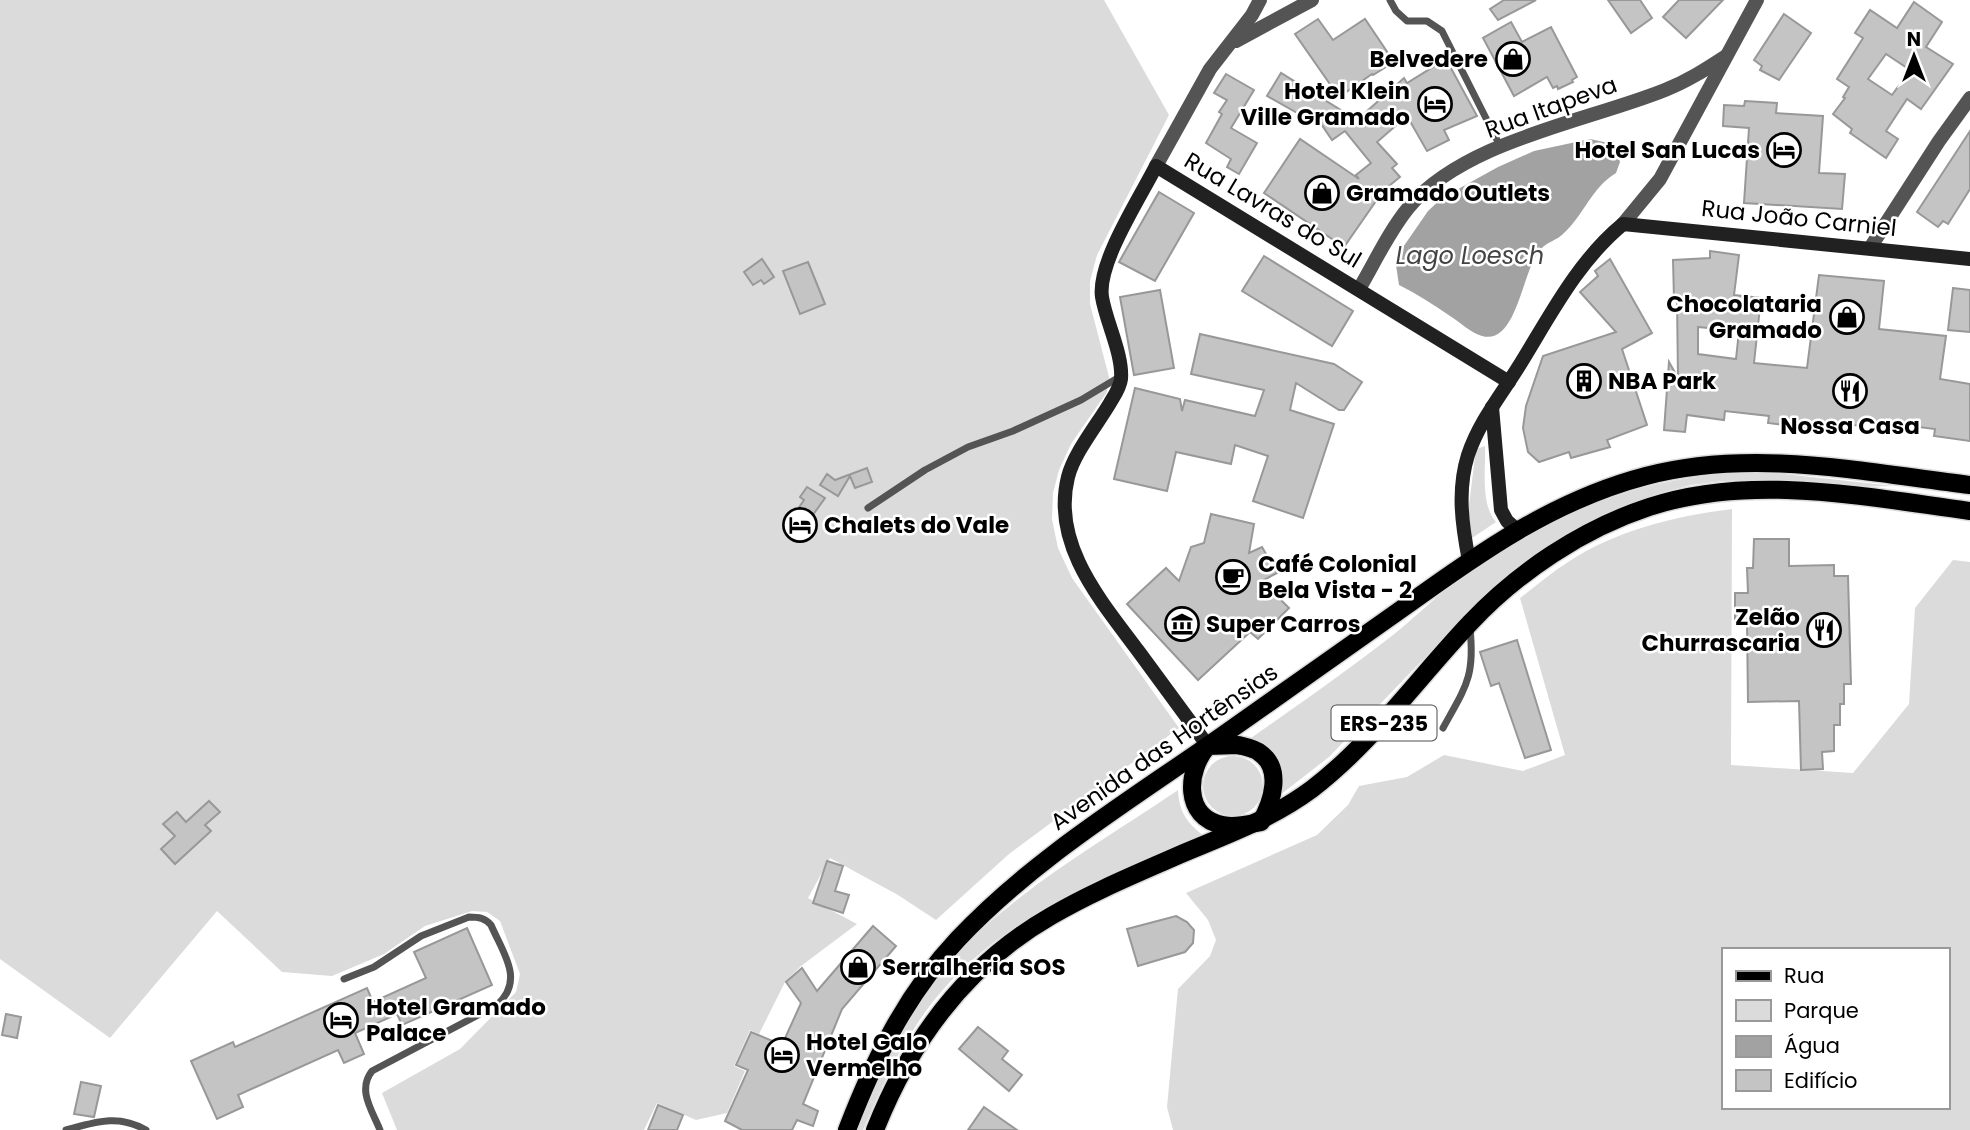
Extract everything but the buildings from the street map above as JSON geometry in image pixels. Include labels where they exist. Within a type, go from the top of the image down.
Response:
[{"type":"main road","name":"Avenida das Hortênsias","points":[[847,1130],[878,1055],[903,1009],[929,972],[956,941],[1013,887],[1066,845],[1517,530],[1601,489],[1684,468],[1726,463],[1821,467],[1970,485]]},
{"type":"main road","name":"ERS-235","points":[[875,1130],[887,1100],[932,1020],[963,985],[1016,939],[1095,893],[1261,822],[1312,789],[1386,721],[1469,624],[1508,588],[1570,543],[1650,506],[1726,491],[1762,490],[1863,497],[1970,511]]},
{"type":"main road","points":[[1863,497],[1914,494],[1970,500]]},
{"type":"main road","points":[[1238,745],[1250,748],[1261,753],[1269,764],[1274,785],[1272,799],[1261,822],[1224,826],[1211,821],[1199,811],[1191,794],[1191,782],[1200,755],[1208,746],[1238,745]]},
{"type":"street","points":[[1208,746],[1097,596],[1075,554],[1066,524],[1065,503],[1068,476],[1078,453],[1094,431],[1120,383],[1121,376],[1102,298],[1101,283],[1106,262],[1210,69],[1252,15],[1260,0]]},
{"type":"street","points":[[1229,44],[1312,0]]},
{"type":"street","points":[[1469,561],[1462,526],[1464,478],[1472,445],[1492,405],[1584,261],[1623,224],[1660,179],[1757,0]]},
{"type":"street","name":"Rua Itapeva","points":[[1359,289],[1410,205],[1432,185],[1500,146],[1666,90],[1699,75],[1726,56]]},
{"type":"street","points":[[1870,248],[1939,141],[1970,99]]},
{"type":"street","name":"Rua Lavras do Sul","points":[[1156,166],[1508,382]]},
{"type":"street","name":"Rua João Carniel","points":[[1623,224],[1970,259]]},
{"type":"street","points":[[1492,405],[1501,510],[1507,521],[1517,530]]},
{"type":"lane","points":[[1390,0],[1396,12],[1407,21],[1427,21],[1442,31],[1500,146]]},
{"type":"lane","points":[[868,508],[925,470],[968,447],[1013,431],[1081,400],[1121,376]]},
{"type":"lane","points":[[1443,728],[1468,681],[1473,657],[1469,624]]},
{"type":"lane","points":[[344,979],[374,967],[421,936],[469,917],[486,919],[491,925],[512,974],[510,990],[497,1005],[372,1071],[364,1091],[380,1130]]},
{"type":"lane","points":[[66,1130],[101,1120],[131,1122],[146,1130]]},
{"type":"green space","points":[[0,0],[1104,0],[1169,115],[1097,255],[1090,281],[1090,304],[1109,377],[1107,392],[1071,444],[1059,470],[1053,493],[1052,519],[1058,548],[1072,578],[1179,728],[1009,854],[936,920],[898,895],[830,858],[808,898],[857,924],[801,966],[785,982],[759,1034],[750,1030],[734,1066],[745,1071],[727,1113],[696,1120],[657,1103],[644,1130],[397,1130],[382,1093],[460,1049],[516,992],[520,974],[500,921],[487,912],[472,911],[425,926],[384,954],[332,976],[282,972],[217,911],[110,1038],[0,959]]},
{"type":"green space","points":[[1485,446],[1486,496],[1496,522],[1472,538],[1468,513],[1476,449]]},
{"type":"green space","points":[[1743,472],[1894,486],[1850,487],[1761,480],[1723,481],[1691,485],[1653,495],[1585,524],[1521,564],[1491,589],[1329,757],[1280,795],[1247,741],[1375,649],[1463,576],[1527,534],[1595,503],[1667,482]]},
{"type":"green space","points":[[1732,509],[1731,765],[1853,773],[1909,704],[1915,608],[1953,560],[1970,562],[1970,1130],[1173,1130],[1167,1107],[1178,989],[1210,956],[1216,940],[1208,920],[1186,893],[1317,835],[1348,805],[1359,786],[1407,777],[1444,755],[1523,771],[1565,755],[1520,598],[1587,551],[1626,533],[1668,520]]},
{"type":"green space","points":[[1227,756],[1239,756],[1255,764],[1261,774],[1261,798],[1255,808],[1239,816],[1227,816],[1211,808],[1203,792],[1203,780],[1211,764]]},
{"type":"green space","points":[[1178,790],[1185,816],[1204,836],[1098,881],[1063,899],[998,939],[968,964],[941,992],[917,1024],[888,1076],[863,1130],[855,1130],[902,1028],[947,964],[975,935],[1040,883]]},
{"type":"water","name":"Lago Loesch","points":[[1590,139],[1604,142],[1617,151],[1620,162],[1616,173],[1600,186],[1563,234],[1541,249],[1534,258],[1518,303],[1504,329],[1494,336],[1478,335],[1399,285],[1396,265],[1399,253],[1428,211],[1442,198],[1498,167],[1534,151]]},
{"type":"place","name":"Belvedere","points":[[1513,59]]},
{"type":"place","name":"Hotel Klein Ville Gramado","points":[[1435,104]]},
{"type":"place","name":"Hotel San Lucas","points":[[1784,150]]},
{"type":"place","name":"Gramado Outlets","points":[[1322,193]]},
{"type":"place","name":"Chocolataria Gramado","points":[[1847,317]]},
{"type":"place","name":"NBA Park","points":[[1584,381]]},
{"type":"place","name":"Nossa Casa","points":[[1850,391]]},
{"type":"place","name":"Chalets do Vale","points":[[800,525]]},
{"type":"place","name":"Café Colonial Bela Vista - 2","points":[[1233,577]]},
{"type":"place","name":"Super Carros","points":[[1182,624]]},
{"type":"place","name":"Zelão Churrascaria","points":[[1824,630]]},
{"type":"place","name":"Serralheria SOS","points":[[858,967]]},
{"type":"place","name":"Hotel Gramado Palace","points":[[341,1020]]},
{"type":"place","name":"Hotel Galo Vermelho","points":[[782,1055]]}]
